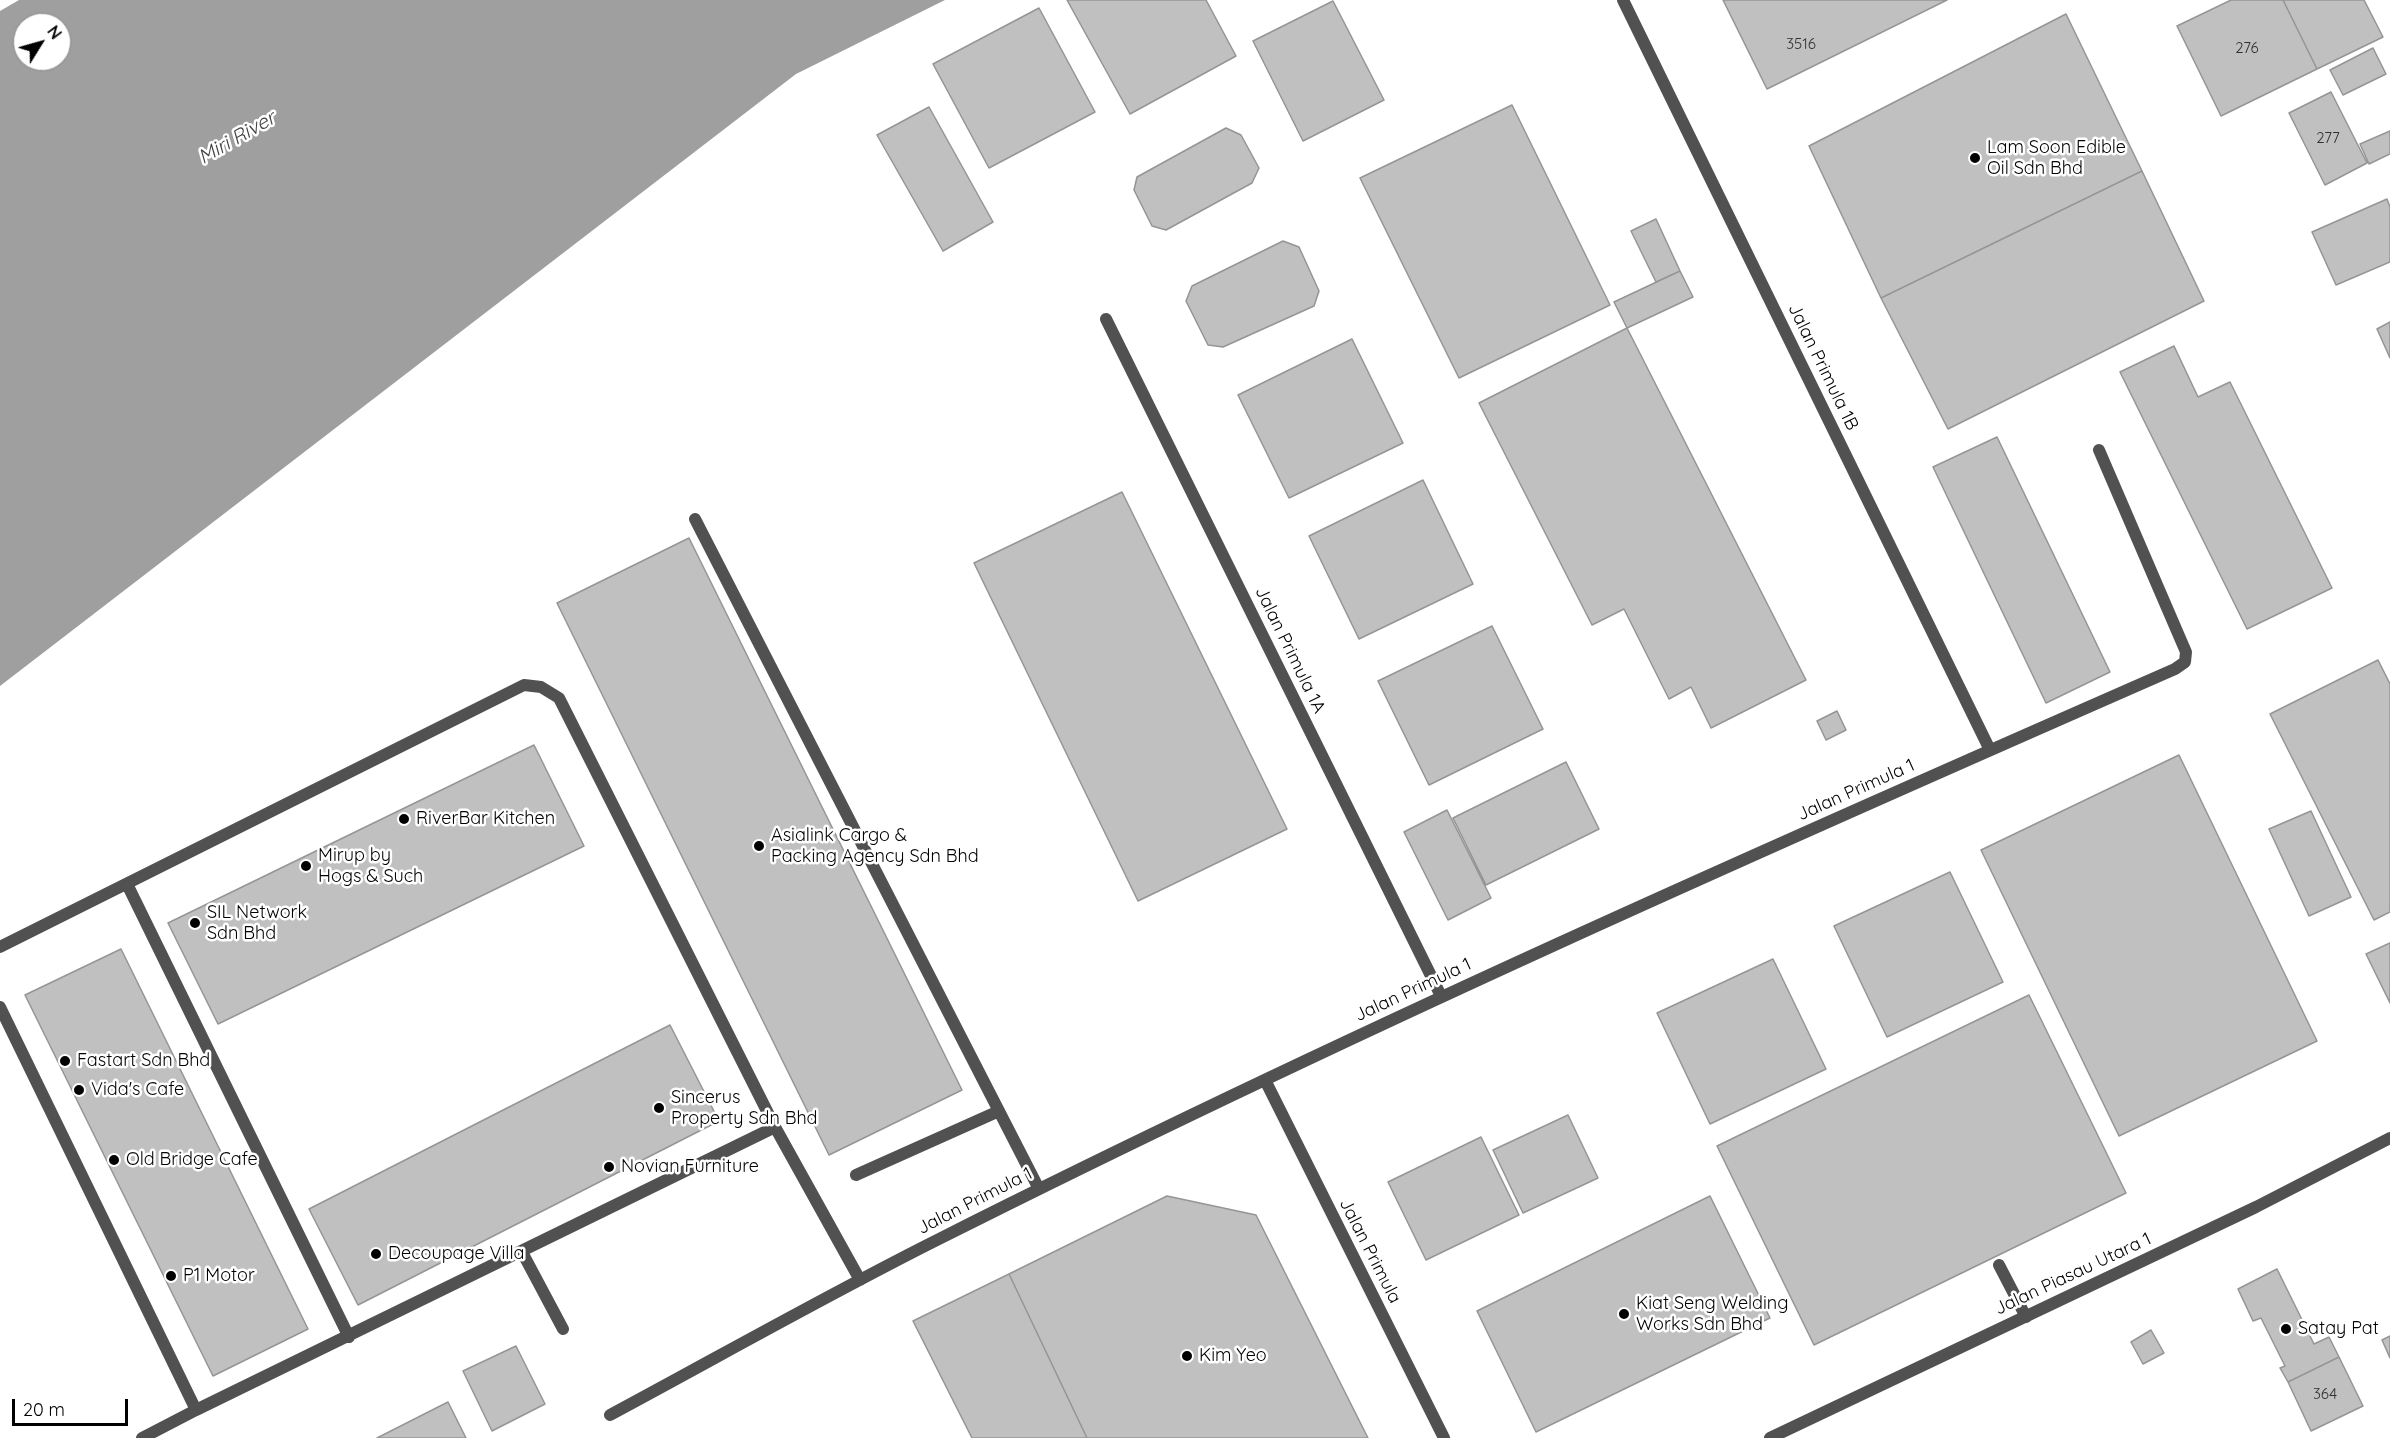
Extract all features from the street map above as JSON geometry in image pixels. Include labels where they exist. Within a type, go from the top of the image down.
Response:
[{"type":"street","name":"Jalan Primula 1B","points":[[1623,0],[1990,750]]},
{"type":"street","name":"Jalan Primula 1A","points":[[1106,319],[1441,996]]},
{"type":"street","name":"Jalan Primula 1","points":[[610,1415],[860,1280],[1039,1189],[1265,1080],[1441,996],[2185,662],[2186,651],[2099,450]]},
{"type":"street","points":[[695,519],[1039,1189]]},
{"type":"street","points":[[0,947],[524,685],[542,687],[559,698],[775,1127],[860,1280]]},
{"type":"street","points":[[127,884],[349,1337]]},
{"type":"street","points":[[0,1007],[196,1410]]},
{"type":"street","name":"Jalan Primula","points":[[1265,1080],[1444,1438]]},
{"type":"street","points":[[856,1175],[999,1111]]},
{"type":"street","points":[[142,1438],[775,1127]]},
{"type":"street","name":"Jalan Piasau Utara 1","points":[[1770,1438],[2256,1207],[2390,1138]]},
{"type":"street","points":[[522,1252],[563,1329]]},
{"type":"street","points":[[2000,1265],[2025,1317]]},
{"type":"water","name":"Miri River","points":[[19,0],[945,0],[796,74],[0,686],[0,11]]},
{"type":"building","points":[[1067,0],[1206,0],[1236,56],[1130,114]]},
{"type":"building","points":[[1723,0],[1947,0],[1767,89]]},
{"type":"building","points":[[2231,0],[2283,0],[2317,69],[2221,116],[2177,26]]},
{"type":"building","points":[[2283,0],[2364,0],[2383,37],[2317,69]]},
{"type":"building","points":[[1333,1],[1384,100],[1303,141],[1253,41]]},
{"type":"building","points":[[1039,8],[1095,112],[989,168],[933,64]]},
{"type":"building","name":"Lam Soon Edible Oil Sdn Bhd","points":[[2066,14],[2142,171],[1881,298],[1809,146]]},
{"type":"building","points":[[2373,48],[2386,74],[2343,95],[2330,70]]},
{"type":"building","points":[[2331,92],[2367,163],[2325,185],[2289,113]]},
{"type":"building","points":[[1512,105],[1610,305],[1459,378],[1360,178]]},
{"type":"building","points":[[929,107],[993,222],[943,251],[877,135]]},
{"type":"building","points":[[1226,128],[1241,135],[1259,168],[1252,183],[1166,230],[1152,226],[1134,190],[1137,177]]},
{"type":"building","points":[[2390,131],[2390,154],[2369,164],[2360,144]]},
{"type":"building","points":[[2142,171],[2204,301],[1948,429],[1881,298]]},
{"type":"building","points":[[2387,199],[2390,207],[2390,262],[2336,285],[2312,232]]},
{"type":"building","points":[[1656,219],[1680,271],[1656,282],[1631,231]]},
{"type":"building","points":[[1283,241],[1299,247],[1319,291],[1314,306],[1223,347],[1208,345],[1186,301],[1192,286]]},
{"type":"building","points":[[1680,271],[1693,297],[1627,328],[1614,302]]},
{"type":"building","points":[[2390,322],[2390,358],[2377,329]]},
{"type":"building","points":[[1627,328],[1806,680],[1711,728],[1691,687],[1669,699],[1624,609],[1592,625],[1479,403]]},
{"type":"building","points":[[1352,339],[1403,443],[1289,498],[1238,395]]},
{"type":"building","points":[[2174,346],[2198,397],[2230,382],[2332,588],[2247,629],[2120,372]]},
{"type":"building","points":[[1997,437],[2110,672],[2046,703],[1933,467]]},
{"type":"building","points":[[1423,480],[1473,584],[1359,639],[1309,536]]},
{"type":"building","points":[[1122,492],[1287,829],[1138,901],[974,563]]},
{"type":"building","name":"Asialink Cargo & Packing Agency Sdn Bhd","points":[[689,538],[962,1090],[829,1155],[557,603]]},
{"type":"building","points":[[1492,626],[1543,729],[1429,785],[1378,681]]},
{"type":"building","points":[[2378,660],[2390,684],[2390,912],[2374,920],[2270,714]]},
{"type":"building","points":[[1837,711],[1846,730],[1826,740],[1817,721]]},
{"type":"building","points":[[534,745],[584,846],[218,1024],[168,923]]},
{"type":"building","points":[[2179,755],[2317,1041],[2119,1136],[1981,850]]},
{"type":"building","points":[[1566,762],[1599,829],[1486,885],[1453,818]]},
{"type":"building","points":[[1447,810],[1491,898],[1448,920],[1404,832]]},
{"type":"building","points":[[2311,811],[2351,897],[2309,916],[2269,829]]},
{"type":"building","points":[[1950,872],[2003,982],[1887,1037],[1834,926]]},
{"type":"building","points":[[2390,943],[2390,1003],[2366,954]]},
{"type":"building","points":[[121,949],[308,1329],[213,1376],[25,995]]},
{"type":"building","points":[[1773,959],[1826,1069],[1710,1124],[1657,1013]]},
{"type":"building","points":[[2029,995],[2126,1193],[1814,1345],[1717,1146]]},
{"type":"building","points":[[670,1025],[719,1121],[358,1305],[309,1209]]},
{"type":"building","points":[[1568,1115],[1598,1178],[1523,1213],[1493,1150]]},
{"type":"building","points":[[1481,1137],[1519,1215],[1426,1260],[1388,1182]]},
{"type":"building","name":"Kim Yeo","points":[[1167,1196],[1256,1215],[1368,1438],[1087,1438],[1009,1274]]},
{"type":"building","name":"Kiat Seng Welding Works Sdn Bhd","points":[[1710,1196],[1770,1318],[1536,1432],[1477,1311]]},
{"type":"building","name":"Satay Pat","points":[[2277,1269],[2314,1344],[2329,1337],[2339,1357],[2288,1382],[2280,1368],[2285,1366],[2261,1318],[2253,1321],[2238,1289]]},
{"type":"building","points":[[1009,1274],[1087,1438],[972,1438],[913,1321]]},
{"type":"building","points":[[2151,1330],[2164,1353],[2143,1364],[2131,1342]]},
{"type":"building","points":[[2390,1336],[2390,1358],[2382,1340]]},
{"type":"building","points":[[516,1346],[545,1404],[492,1431],[463,1371]]},
{"type":"building","points":[[2339,1357],[2363,1406],[2311,1431],[2288,1382]]},
{"type":"building","points":[[448,1402],[466,1438],[377,1438]]},
{"type":"place","name":"Lam Soon Edible Oil Sdn Bhd","points":[[1975,158]]},
{"type":"place","name":"RiverBar Kitchen","points":[[404,819]]},
{"type":"place","name":"Asialink Cargo & Packing Agency Sdn Bhd","points":[[759,846]]},
{"type":"place","name":"Mirup by Hogs & Such","points":[[306,866]]},
{"type":"place","name":"SIL Network Sdn Bhd","points":[[195,923]]},
{"type":"place","name":"Fastart Sdn Bhd","points":[[65,1061]]},
{"type":"place","name":"Vida's Cafe","points":[[79,1090]]},
{"type":"place","name":"Sincerus Property Sdn Bhd","points":[[659,1108]]},
{"type":"place","name":"Old Bridge Cafe","points":[[114,1160]]},
{"type":"place","name":"Novian Furniture","points":[[609,1167]]},
{"type":"place","name":"Decoupage Villa","points":[[376,1254]]},
{"type":"place","name":"P1 Motor","points":[[171,1276]]},
{"type":"place","name":"Kiat Seng Welding Works Sdn Bhd","points":[[1624,1314]]},
{"type":"place","name":"Satay Pat","points":[[2286,1329]]},
{"type":"place","name":"Kim Yeo","points":[[1187,1356]]}]
